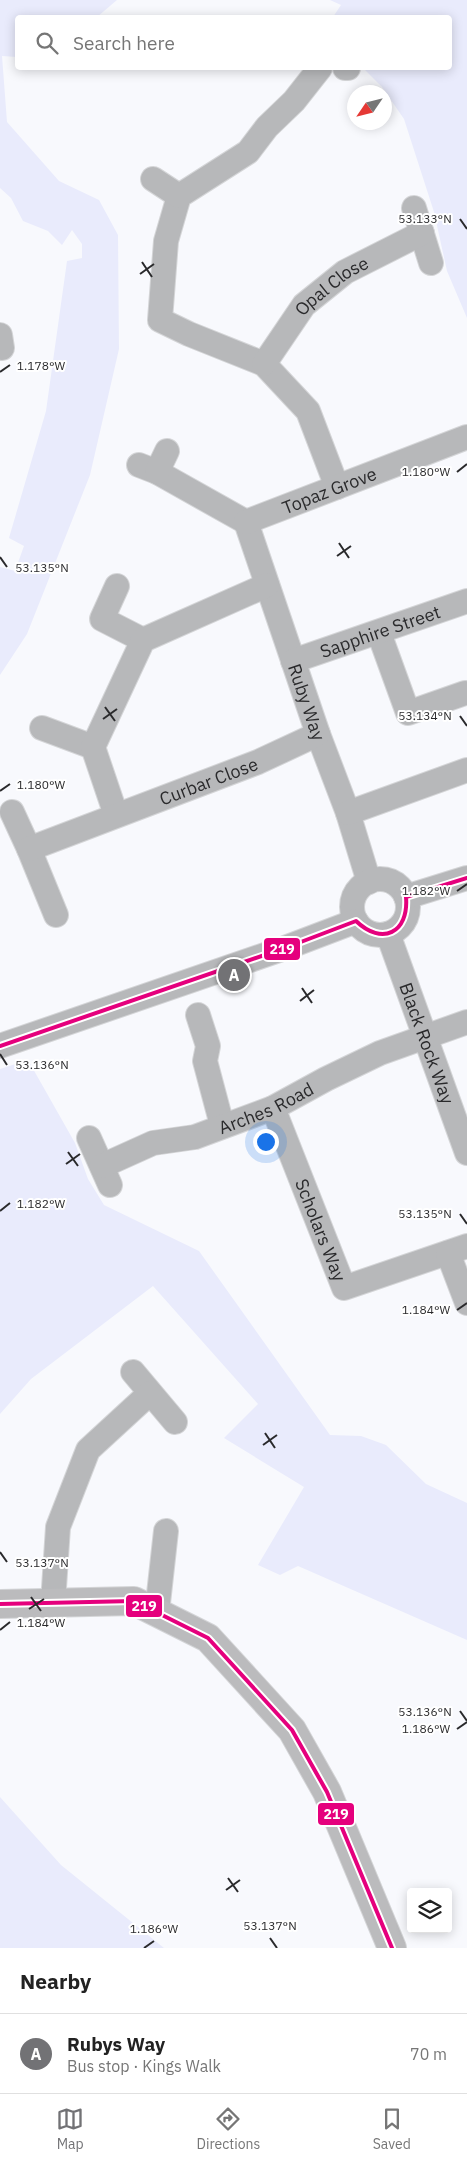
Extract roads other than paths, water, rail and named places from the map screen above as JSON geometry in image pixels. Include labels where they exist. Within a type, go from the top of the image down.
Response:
[{"type":"main road","points":[[0,1604],[134,1601],[208,1638],[292,1730],[328,1792],[392,1948]]},
{"type":"street","points":[[318,70],[294,101],[267,127],[248,152],[179,196],[166,241],[160,320],[189,334],[264,364],[308,411],[336,487]]},
{"type":"street","points":[[153,178],[179,196]]},
{"type":"street","points":[[414,208],[431,263]]},
{"type":"street","name":"Opal Close","points":[[264,364],[304,305],[345,272],[422,233]]},
{"type":"street","name":"Topaz Grove","points":[[246,522],[467,437]]},
{"type":"street","points":[[154,463],[246,522]]},
{"type":"street","name":"Ruby Way","points":[[246,522],[318,734],[348,813],[369,882]]},
{"type":"street","points":[[107,826],[93,747],[143,640],[267,585]]},
{"type":"street","points":[[117,586],[102,619],[143,640]]},
{"type":"street","name":"Sapphire Street","points":[[293,661],[379,633],[467,601]]},
{"type":"street","points":[[379,633],[408,713],[466,693]]},
{"type":"street","points":[[42,728],[93,747]]},
{"type":"street","name":"Curbar Close","points":[[29,848],[107,826],[258,762],[318,734]]},
{"type":"street","points":[[348,813],[467,770]]},
{"type":"street","points":[[12,812],[56,915]]},
{"type":"street","points":[[406,896],[467,878]]},
{"type":"street","points":[[386,880],[394,883],[406,896],[407,915],[403,923],[396,930],[388,934],[370,933],[356,921],[353,903],[361,887],[369,882],[386,880]]},
{"type":"street","points":[[0,1046],[284,948],[356,921]]},
{"type":"street","name":"Black Rock Way","points":[[388,934],[467,1154]]},
{"type":"street","points":[[198,1015],[208,1046],[204,1062],[222,1125]]},
{"type":"street","name":"Arches Road","points":[[89,1138],[106,1175],[153,1143],[195,1137],[222,1125],[273,1108],[326,1078],[380,1053],[467,1022]]},
{"type":"street","name":"Scholars Way","points":[[273,1108],[344,1288],[458,1249]]},
{"type":"street","points":[[458,1249],[467,1304]]},
{"type":"street","points":[[132,1372],[175,1422]]},
{"type":"street","points":[[53,1603],[58,1527],[88,1450],[150,1393]]},
{"type":"street","points":[[157,1612],[166,1531]]},
{"type":"place","name":"Rubys Way","points":[[234,975]]}]
